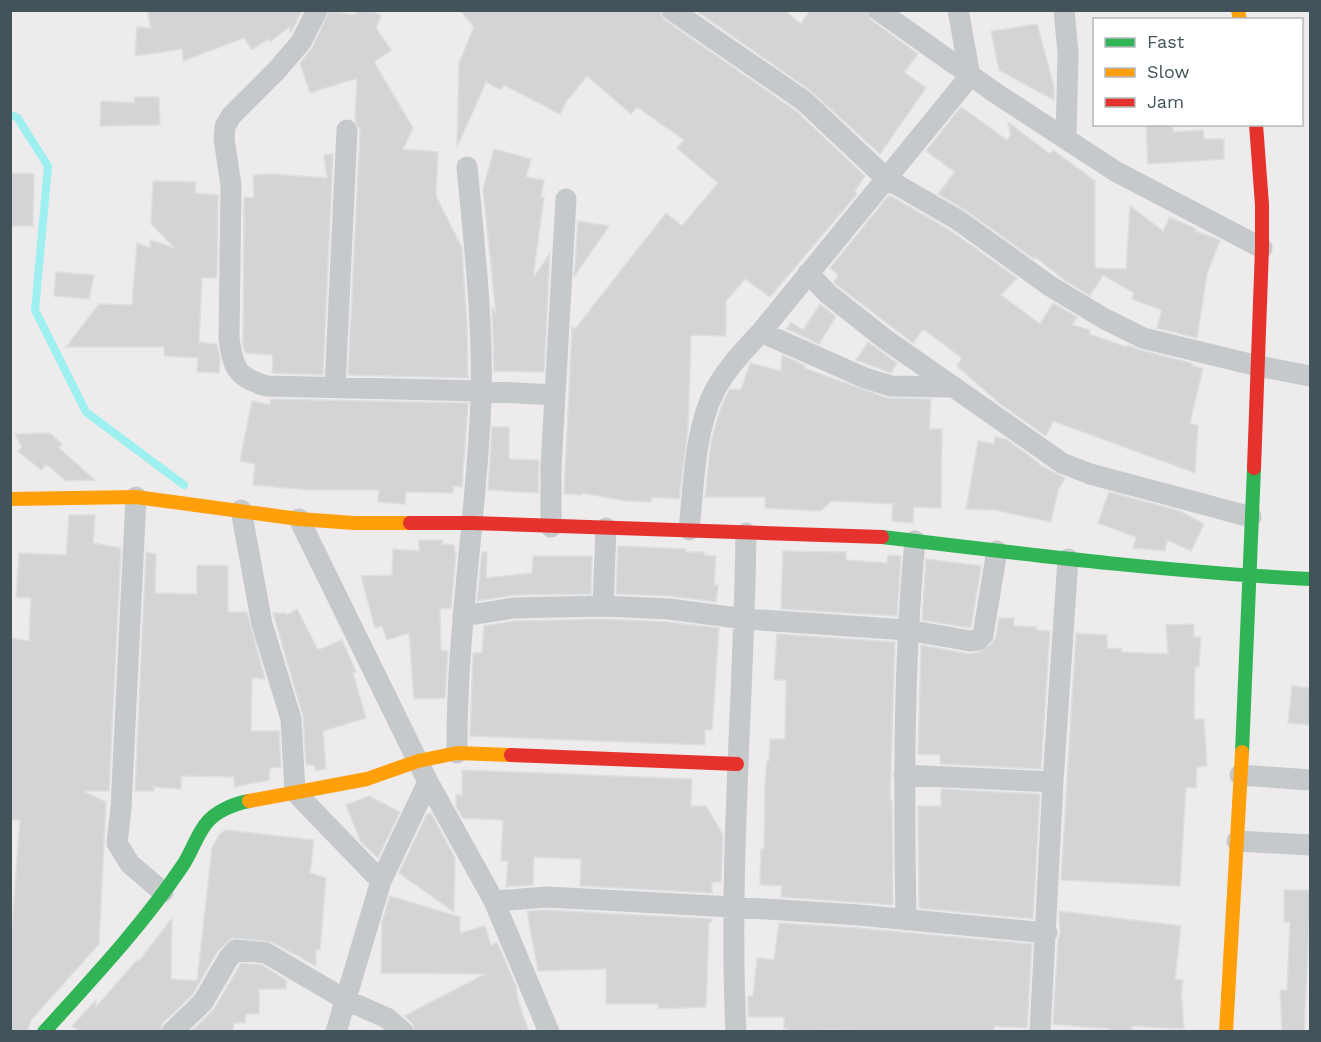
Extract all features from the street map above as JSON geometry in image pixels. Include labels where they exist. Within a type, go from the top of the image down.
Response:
[{"type":"street","points":[[317,10],[301,42],[278,70],[231,116],[225,127],[224,139],[231,185],[229,338],[232,361],[239,373],[250,381],[267,386],[555,395]]},
{"type":"street","points":[[672,10],[804,101],[886,179],[958,220],[1050,286],[1103,318],[1143,338],[1258,366],[1311,376]]},
{"type":"street","points":[[878,10],[970,76],[1115,171],[1262,248]]},
{"type":"street","points":[[688,530],[701,426],[715,390],[737,358],[970,76],[958,10]]},
{"type":"street","points":[[1064,10],[1068,53],[1066,139]]},
{"type":"street","points":[[1226,1032],[1237,841],[1262,248],[1262,205],[1256,126]]},
{"type":"street","points":[[335,387],[347,130]]},
{"type":"street","points":[[457,753],[456,702],[481,391],[479,305],[467,167]]},
{"type":"street","points":[[551,527],[555,395],[566,199]]},
{"type":"street","points":[[808,273],[828,294],[867,326],[1062,463],[1090,474],[1251,517]]},
{"type":"street","points":[[760,332],[865,378],[891,386],[954,387]]},
{"type":"street","points":[[10,499],[136,497],[300,519],[354,523],[472,523],[876,536],[1068,559],[1248,576],[1311,579]]},
{"type":"street","points":[[136,497],[121,808],[117,843],[130,864],[163,892]]},
{"type":"street","points":[[241,510],[262,624],[291,719],[295,792],[381,881]]},
{"type":"street","points":[[300,519],[428,782],[494,901],[549,1032]]},
{"type":"street","points":[[603,606],[606,528]]},
{"type":"street","points":[[736,1032],[733,907],[737,764],[745,619],[746,533]]},
{"type":"street","points":[[906,920],[904,775],[909,605],[915,541]]},
{"type":"street","points":[[463,616],[514,608],[603,606],[669,609],[745,619],[908,630],[970,641],[978,640],[983,635],[997,551]]},
{"type":"street","points":[[1041,1032],[1053,782],[1068,559]]},
{"type":"street","points":[[44,1032],[101,969],[163,892],[184,864],[205,824],[218,813],[240,803],[367,779],[418,761],[457,753],[737,764]]},
{"type":"street","points":[[904,775],[1053,782]]},
{"type":"street","points":[[1240,775],[1311,780]]},
{"type":"street","points":[[336,1032],[381,881],[428,782]]},
{"type":"street","points":[[1237,841],[1311,845]]},
{"type":"street","points":[[494,901],[547,897],[733,907],[1047,933]]},
{"type":"street","points":[[172,1032],[203,1002],[228,959],[236,950],[266,953],[346,1000],[387,1018],[403,1032]]},
{"type":"building","points":[[147,10],[302,10],[291,33],[289,27],[270,42],[268,39],[252,50],[244,38],[183,61],[182,49],[135,56],[137,27],[151,28]]},
{"type":"building","points":[[356,10],[369,10],[381,15],[376,28],[391,50],[374,62],[413,128],[403,149],[438,152],[436,196],[462,248],[468,378],[348,375],[360,131],[355,120],[357,78],[310,93],[300,63],[312,48],[329,11],[355,15]]},
{"type":"building","points":[[460,10],[659,10],[665,20],[796,111],[865,176],[855,191],[857,194],[770,297],[745,279],[726,301],[726,336],[691,335],[688,430],[679,499],[651,497],[651,502],[627,501],[582,493],[582,495],[564,494],[572,326],[575,329],[666,213],[682,226],[718,183],[677,148],[684,140],[637,107],[631,114],[587,76],[566,102],[560,114],[504,85],[501,90],[486,82],[457,147],[459,63],[474,27]]},
{"type":"building","points":[[695,10],[784,10],[801,24],[810,10],[866,10],[871,20],[918,54],[904,72],[926,88],[880,154],[811,91]]},
{"type":"building","points":[[1037,24],[1054,87],[1054,100],[999,70],[991,31]]},
{"type":"building","points":[[134,97],[159,97],[160,125],[100,126],[101,101],[135,103]]},
{"type":"building","points":[[961,107],[1007,140],[1011,135],[1008,122],[1050,154],[1053,150],[1095,181],[1095,268],[1126,269],[1130,206],[1163,231],[1170,217],[1196,229],[1195,231],[1220,240],[1207,274],[1197,338],[1157,328],[1162,310],[1132,299],[1134,293],[1103,275],[1090,296],[938,194],[955,172],[926,151]]},
{"type":"building","points":[[1146,126],[1173,126],[1173,132],[1203,130],[1204,139],[1224,139],[1224,159],[1148,164]]},
{"type":"building","points":[[494,149],[531,159],[526,177],[544,180],[541,197],[544,197],[533,278],[550,253],[544,372],[494,371],[492,307],[496,315],[483,189]]},
{"type":"building","points":[[333,154],[323,375],[272,373],[273,355],[245,353],[243,346],[244,197],[254,198],[253,175],[273,174],[327,178],[324,155]]},
{"type":"building","points":[[10,173],[34,174],[33,226],[10,226]]},
{"type":"building","points":[[153,181],[196,182],[195,193],[218,195],[217,278],[202,278],[199,342],[217,344],[220,359],[219,373],[197,372],[198,358],[164,356],[164,347],[66,347],[99,304],[132,305],[137,243],[150,248],[150,240],[175,248],[151,224]]},
{"type":"building","points":[[889,195],[951,231],[1017,278],[1001,295],[1040,324],[1053,303],[1077,317],[1072,325],[1090,330],[1089,334],[1203,368],[1190,423],[1198,426],[1195,473],[1053,421],[1046,436],[999,403],[957,366],[962,358],[923,329],[913,343],[837,285],[834,282],[838,275],[830,268]]},
{"type":"building","points":[[578,221],[609,226],[574,277]]},
{"type":"building","points":[[56,272],[94,275],[89,299],[54,296]]},
{"type":"building","points":[[820,304],[836,317],[819,344],[787,329],[791,322],[803,330]]},
{"type":"building","points":[[868,342],[897,363],[891,373],[856,360]]},
{"type":"building","points":[[782,355],[806,366],[804,368],[887,398],[931,399],[929,429],[942,429],[941,508],[914,507],[913,523],[892,521],[893,504],[832,501],[820,511],[765,508],[765,497],[705,497],[711,442],[726,396],[730,389],[741,390],[750,363],[781,371]]},
{"type":"building","points":[[271,399],[468,403],[462,487],[453,486],[453,493],[406,492],[405,504],[378,502],[379,490],[310,490],[253,485],[255,464],[240,461],[252,401],[270,405]]},
{"type":"building","points":[[492,427],[509,427],[509,459],[539,460],[538,493],[488,490]]},
{"type":"building","points":[[50,433],[62,444],[59,448],[95,480],[66,481],[46,464],[41,470],[18,451],[22,447],[15,434]]},
{"type":"building","points":[[995,437],[1006,439],[1038,464],[1065,478],[1058,490],[1051,522],[994,510],[966,509],[978,441],[994,444]]},
{"type":"building","points":[[1109,492],[1180,511],[1204,524],[1191,551],[1167,540],[1165,551],[1133,548],[1136,537],[1098,523]]},
{"type":"building","points":[[69,515],[95,515],[93,543],[121,548],[109,791],[83,791],[106,802],[99,944],[31,1020],[27,1032],[10,1032],[10,950],[20,820],[10,819],[10,638],[29,641],[31,598],[16,597],[19,553],[66,555]]},
{"type":"building","points":[[419,540],[443,540],[442,544],[454,545],[456,553],[451,608],[440,609],[441,650],[448,651],[445,698],[414,699],[409,633],[387,640],[382,626],[375,628],[361,576],[392,575],[393,549],[419,551]]},
{"type":"building","points":[[618,546],[686,549],[686,552],[704,552],[704,555],[716,556],[714,585],[718,585],[716,602],[670,596],[616,594]]},
{"type":"building","points":[[783,551],[846,552],[846,560],[887,563],[888,555],[901,556],[897,616],[781,609]]},
{"type":"building","points":[[146,552],[156,554],[155,593],[197,594],[197,565],[228,566],[228,612],[247,612],[265,679],[252,678],[251,731],[279,731],[281,767],[270,768],[269,780],[234,787],[234,777],[181,776],[181,789],[154,787],[154,791],[135,791]]},
{"type":"building","points":[[482,552],[487,552],[486,578],[532,573],[533,556],[592,556],[591,594],[514,595],[477,601]]},
{"type":"building","points":[[926,559],[981,566],[971,628],[922,620]]},
{"type":"building","points":[[297,609],[318,650],[342,640],[356,672],[353,673],[366,718],[323,731],[326,769],[316,771],[314,765],[306,765],[303,716],[273,613],[285,613],[286,615]]},
{"type":"building","points":[[999,618],[1014,618],[1014,626],[1037,627],[1036,630],[1050,631],[1041,769],[940,764],[940,755],[918,754],[921,645],[968,654],[980,652],[996,637]]},
{"type":"building","points":[[603,619],[668,622],[719,628],[712,730],[705,730],[705,745],[470,736],[473,653],[482,653],[484,626],[515,621]]},
{"type":"building","points":[[1194,624],[1194,637],[1201,637],[1199,667],[1195,667],[1194,719],[1204,719],[1207,766],[1197,767],[1196,788],[1186,787],[1180,886],[1061,880],[1076,633],[1107,635],[1107,649],[1121,648],[1122,652],[1168,654],[1166,625]]},
{"type":"building","points":[[777,634],[895,642],[890,800],[892,800],[893,905],[781,897],[782,886],[760,885],[761,849],[764,849],[765,783],[770,739],[785,739],[786,680],[774,680]]},
{"type":"building","points":[[1292,686],[1311,688],[1311,725],[1288,723]]},
{"type":"building","points":[[462,770],[692,779],[691,806],[706,806],[723,835],[721,882],[712,882],[712,893],[580,886],[581,859],[534,857],[533,885],[506,887],[508,861],[501,861],[503,820],[463,818],[456,806],[456,795],[462,795]]},
{"type":"building","points":[[941,789],[1040,794],[1033,919],[919,908],[918,806],[941,806]]},
{"type":"building","points":[[369,796],[400,812],[378,858],[361,842],[346,805]]},
{"type":"building","points":[[431,813],[455,858],[454,912],[399,873],[427,814]]},
{"type":"building","points":[[225,830],[314,840],[310,873],[326,878],[320,950],[316,949],[316,966],[272,942],[232,938],[217,952],[193,994],[163,1023],[160,1032],[76,1032],[77,1029],[72,1026],[96,1000],[96,1007],[137,960],[139,961],[172,918],[171,979],[197,981],[212,848],[219,835]]},
{"type":"building","points":[[1284,890],[1311,890],[1304,1032],[1282,1032],[1280,990],[1287,990],[1290,922],[1284,922]]},
{"type":"building","points":[[390,896],[460,917],[460,933],[485,926],[491,946],[497,942],[516,986],[518,1000],[529,1032],[415,1032],[412,1023],[404,1016],[485,974],[381,973],[382,922]]},
{"type":"building","points":[[547,910],[712,919],[712,922],[709,922],[706,1007],[658,1009],[658,1004],[606,1004],[606,969],[538,971],[527,911]]},
{"type":"building","points":[[1059,911],[1181,926],[1175,979],[1183,980],[1181,1000],[1184,1029],[1132,1026],[1132,1032],[1110,1032],[1110,1029],[1053,1024],[1060,934]]},
{"type":"building","points":[[779,923],[1032,944],[1027,1028],[994,1026],[994,1032],[820,1030],[819,1032],[788,1032],[788,1029],[784,1029],[784,1017],[748,1017],[748,996],[753,996],[757,958],[774,960]]},
{"type":"building","points":[[241,963],[262,965],[286,980],[286,989],[259,989],[259,1014],[246,1014],[245,1023],[234,1023],[233,1032],[191,1032],[214,1009]]},
{"type":"waterway","points":[[10,115],[17,117],[48,166],[35,310],[86,412],[184,485]]},
{"type":"traffic: fast","points":[[1242,752],[1254,468]]},
{"type":"traffic: fast","points":[[882,537],[1149,567],[1310,579]]},
{"type":"traffic: fast","points":[[44,1032],[151,909],[183,865],[209,820],[224,809],[249,801]]},
{"type":"traffic: slow","points":[[1238,10],[1240,18]]},
{"type":"traffic: slow","points":[[10,499],[136,497],[299,519],[354,523],[410,523]]},
{"type":"traffic: slow","points":[[1226,1032],[1242,752]]},
{"type":"traffic: slow","points":[[249,801],[367,779],[418,761],[457,753],[511,755]]},
{"type":"traffic: jam","points":[[1254,468],[1262,248],[1262,205],[1256,126]]},
{"type":"traffic: jam","points":[[410,523],[472,523],[882,537]]},
{"type":"traffic: jam","points":[[511,755],[737,764]]}]
